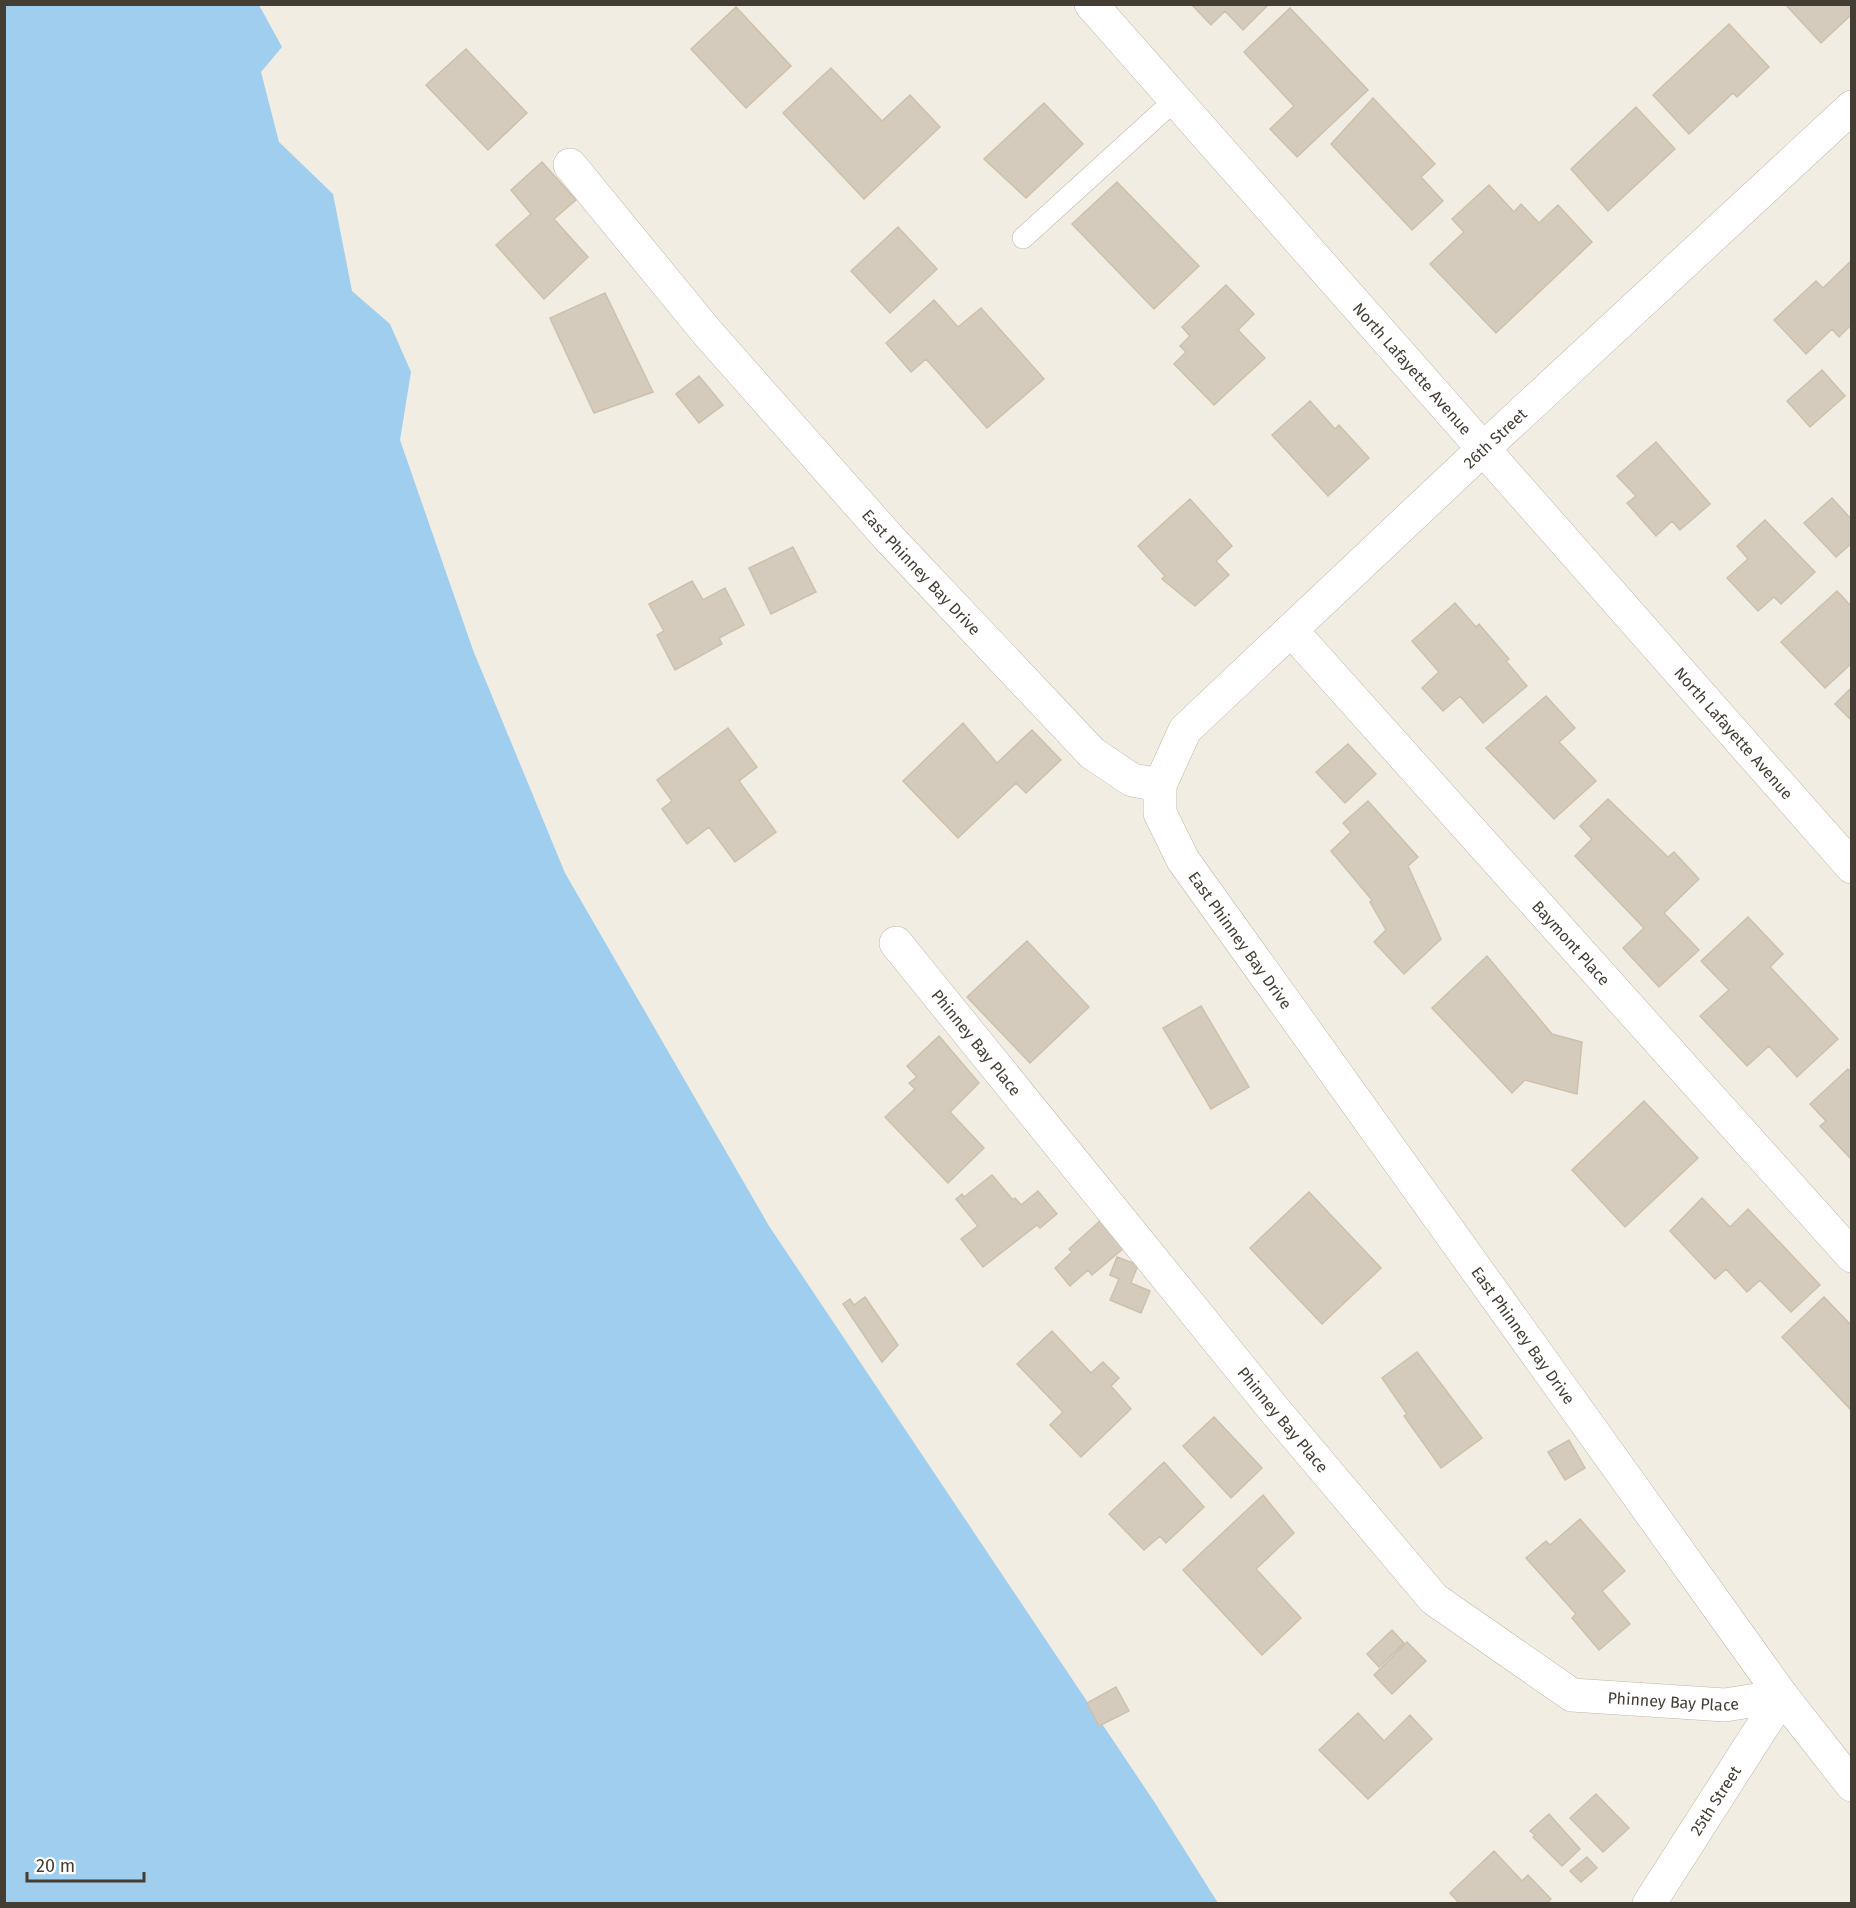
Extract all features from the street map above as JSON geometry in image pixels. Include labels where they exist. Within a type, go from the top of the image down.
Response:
[{"type":"street","name":"North Lafayette Avenue","points":[[1091,4],[1484,448],[1528,504],[1851,867]]},
{"type":"street","name":"26th Street","points":[[1160,785],[1185,730],[1484,448],[1848,118]]},
{"type":"street","name":"East Phinney Bay Drive","points":[[570,165],[706,331],[888,537],[1092,753],[1132,780],[1160,785],[1160,813],[1183,860],[1782,1696],[1851,1785]]},
{"type":"street","name":"Baymont Place","points":[[1291,630],[1851,1256]]},
{"type":"street","name":"Phinney Bay Place","points":[[896,943],[1272,1407],[1434,1599],[1572,1695],[1725,1706],[1782,1696]]},
{"type":"street","name":"25th Street","points":[[1649,1904],[1782,1696]]},
{"type":"lane","points":[[1023,238],[1176,99]]},
{"type":"water","points":[[5,5],[259,5],[282,47],[261,72],[279,142],[333,194],[352,291],[390,324],[411,372],[400,440],[473,650],[565,873],[769,1226],[1155,1803],[1218,1903],[5,1904]]},
{"type":"building","points":[[1191,4],[1269,4],[1243,30],[1225,11],[1211,25]]},
{"type":"building","points":[[1785,4],[1852,4],[1852,14],[1821,43]]},
{"type":"building","points":[[736,7],[791,66],[746,108],[691,49]]},
{"type":"building","points":[[1290,8],[1368,90],[1297,157],[1270,129],[1294,106],[1244,52]]},
{"type":"building","points":[[1729,24],[1769,67],[1737,97],[1733,93],[1689,134],[1653,95]]},
{"type":"building","points":[[466,49],[527,113],[488,150],[426,85]]},
{"type":"building","points":[[831,68],[882,121],[910,95],[940,127],[864,199],[783,113]]},
{"type":"building","points":[[1373,98],[1435,164],[1421,177],[1443,201],[1412,230],[1331,144]]},
{"type":"building","points":[[1044,103],[1083,144],[1026,198],[984,159]]},
{"type":"building","points":[[1636,107],[1675,149],[1608,211],[1571,169]]},
{"type":"building","points":[[542,162],[576,200],[554,219],[588,257],[544,299],[496,245],[531,214],[511,190]]},
{"type":"building","points":[[1117,182],[1199,266],[1154,309],[1072,224]]},
{"type":"building","points":[[1489,185],[1514,212],[1521,204],[1539,223],[1558,205],[1592,242],[1496,333],[1430,264],[1464,232],[1452,219]]},
{"type":"building","points":[[898,227],[937,269],[890,313],[851,271]]},
{"type":"building","points":[[1852,260],[1852,324],[1839,337],[1832,329],[1806,354],[1774,320],[1816,281],[1823,288]]},
{"type":"building","points":[[1226,285],[1254,314],[1238,330],[1265,358],[1214,405],[1174,364],[1186,352],[1180,346],[1190,336],[1182,327]]},
{"type":"building","points":[[605,293],[653,392],[594,413],[550,318]]},
{"type":"building","points":[[934,300],[958,327],[981,308],[1044,379],[987,428],[926,359],[911,372],[886,343]]},
{"type":"building","points":[[1822,370],[1845,396],[1810,427],[1787,401]]},
{"type":"building","points":[[699,376],[723,405],[699,423],[676,394]]},
{"type":"building","points":[[1310,401],[1335,429],[1339,425],[1369,458],[1328,496],[1272,435]]},
{"type":"building","points":[[1656,442],[1710,504],[1680,530],[1672,521],[1656,536],[1627,503],[1636,496],[1617,476]]},
{"type":"building","points":[[1832,498],[1852,520],[1852,543],[1836,557],[1804,523]]},
{"type":"building","points":[[1190,499],[1232,546],[1216,561],[1229,575],[1195,606],[1162,579],[1165,576],[1138,546]]},
{"type":"building","points":[[1765,520],[1815,572],[1781,604],[1774,597],[1758,611],[1727,578],[1748,559],[1737,546]]},
{"type":"building","points":[[793,547],[816,592],[771,614],[749,568]]},
{"type":"building","points":[[692,581],[703,600],[725,588],[744,625],[719,638],[722,644],[675,670],[657,635],[664,631],[649,604]]},
{"type":"building","points":[[1837,591],[1852,607],[1852,663],[1825,688],[1781,642]]},
{"type":"building","points":[[1455,603],[1476,627],[1479,624],[1509,659],[1506,661],[1527,686],[1483,723],[1460,696],[1443,711],[1422,688],[1439,672],[1412,641]]},
{"type":"building","points":[[1852,687],[1852,721],[1835,704]]},
{"type":"building","points":[[1546,696],[1575,728],[1559,742],[1596,781],[1554,819],[1486,748]]},
{"type":"building","points":[[963,723],[997,763],[1032,730],[1061,760],[1026,793],[1016,783],[958,838],[903,781]]},
{"type":"building","points":[[728,728],[757,767],[739,781],[776,832],[735,862],[709,827],[687,844],[662,809],[672,801],[657,780]]},
{"type":"building","points":[[1348,744],[1376,774],[1345,803],[1316,772]]},
{"type":"building","points":[[1608,799],[1668,857],[1674,852],[1699,879],[1664,913],[1699,950],[1659,987],[1623,948],[1644,928],[1575,856],[1592,839],[1580,826]]},
{"type":"building","points":[[1368,801],[1418,857],[1408,866],[1441,939],[1404,974],[1374,942],[1386,930],[1370,902],[1372,900],[1331,851],[1351,832],[1343,823]]},
{"type":"building","points":[[1748,917],[1783,954],[1770,967],[1838,1039],[1797,1077],[1769,1046],[1747,1066],[1700,1016],[1729,990],[1701,961]]},
{"type":"building","points":[[1027,941],[1089,1007],[1030,1063],[967,997]]},
{"type":"building","points":[[1487,956],[1552,1034],[1582,1042],[1577,1094],[1525,1080],[1512,1093],[1432,1008]]},
{"type":"building","points":[[1201,1006],[1249,1087],[1211,1109],[1163,1028]]},
{"type":"building","points":[[939,1036],[979,1083],[950,1112],[984,1148],[948,1183],[885,1117],[915,1089],[909,1083],[917,1077],[907,1066]]},
{"type":"building","points":[[1848,1069],[1852,1073],[1852,1160],[1820,1126],[1826,1121],[1810,1104]]},
{"type":"building","points":[[1644,1101],[1698,1158],[1625,1227],[1572,1170]]},
{"type":"building","points":[[992,1175],[1013,1200],[1015,1198],[1021,1205],[1038,1191],[1057,1214],[1040,1228],[1037,1225],[983,1267],[961,1239],[978,1226],[956,1199],[962,1194],[964,1197]]},
{"type":"building","points":[[1309,1192],[1381,1268],[1322,1324],[1250,1248]]},
{"type":"building","points":[[1702,1198],[1730,1227],[1748,1209],[1820,1285],[1791,1312],[1760,1280],[1747,1292],[1726,1269],[1715,1279],[1670,1231]]},
{"type":"building","points":[[1101,1220],[1125,1247],[1092,1275],[1088,1270],[1070,1286],[1055,1268],[1072,1252],[1069,1249]]},
{"type":"building","points":[[1117,1257],[1138,1265],[1131,1283],[1150,1291],[1141,1313],[1110,1300],[1119,1279],[1110,1275]]},
{"type":"building","points":[[865,1297],[898,1345],[882,1362],[843,1304],[850,1299],[854,1305]]},
{"type":"building","points":[[1824,1297],[1852,1326],[1852,1411],[1782,1337]]},
{"type":"building","points":[[1052,1331],[1091,1373],[1103,1362],[1119,1378],[1111,1386],[1131,1409],[1081,1457],[1050,1425],[1063,1412],[1017,1364]]},
{"type":"building","points":[[1417,1352],[1482,1438],[1441,1468],[1404,1416],[1407,1414],[1382,1378]]},
{"type":"building","points":[[1214,1417],[1262,1468],[1231,1498],[1183,1446]]},
{"type":"building","points":[[1569,1440],[1585,1468],[1565,1480],[1548,1452]]},
{"type":"building","points":[[1164,1462],[1204,1507],[1166,1543],[1160,1536],[1144,1550],[1109,1514]]},
{"type":"building","points":[[1263,1495],[1294,1533],[1256,1569],[1301,1618],[1262,1655],[1183,1570]]},
{"type":"building","points":[[1580,1519],[1625,1571],[1602,1591],[1630,1624],[1599,1650],[1572,1618],[1576,1614],[1526,1558],[1546,1541],[1550,1545]]},
{"type":"building","points":[[1392,1630],[1404,1643],[1379,1667],[1367,1654]]},
{"type":"building","points":[[1407,1642],[1426,1661],[1392,1694],[1374,1675]]},
{"type":"building","points":[[1116,1687],[1129,1711],[1099,1726],[1087,1703]]},
{"type":"building","points":[[1358,1713],[1384,1741],[1410,1715],[1432,1739],[1368,1799],[1319,1750]]},
{"type":"building","points":[[1596,1794],[1629,1828],[1603,1852],[1570,1818]]},
{"type":"building","points":[[1549,1814],[1580,1849],[1562,1866],[1533,1837],[1535,1835],[1530,1831]]},
{"type":"building","points":[[1494,1851],[1522,1881],[1528,1875],[1551,1899],[1546,1904],[1460,1904],[1450,1893]]},
{"type":"building","points":[[1587,1857],[1597,1868],[1581,1882],[1570,1871]]}]
